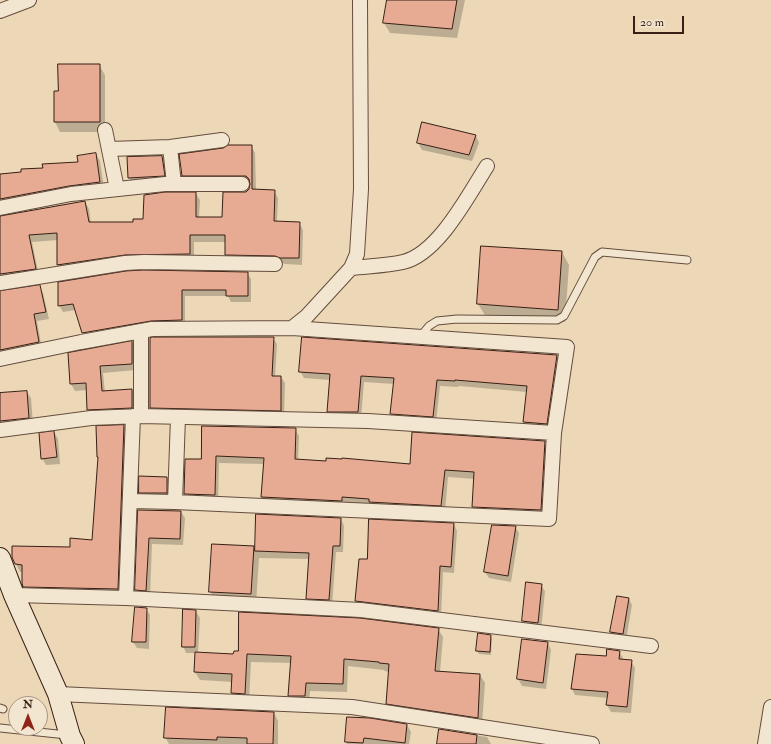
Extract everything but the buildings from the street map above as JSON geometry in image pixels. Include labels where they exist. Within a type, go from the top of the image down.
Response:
[{"type":"street","points":[[0,11],[29,0]]},
{"type":"street","points":[[292,328],[307,316],[350,268],[357,254],[361,189],[360,0]]},
{"type":"street","points":[[105,130],[117,189]]},
{"type":"street","points":[[109,149],[170,147],[222,140]]},
{"type":"street","points":[[170,147],[174,184]]},
{"type":"street","points":[[350,268],[404,262],[426,251],[451,223],[487,166]]},
{"type":"street","points":[[0,208],[71,194],[117,189],[174,184],[242,184]]},
{"type":"street","points":[[0,283],[125,263],[275,264]]},
{"type":"street","points":[[0,359],[152,329],[292,328],[567,347],[554,432],[549,519],[131,501]]},
{"type":"street","points":[[126,598],[141,331]]},
{"type":"street","points":[[0,430],[91,418],[137,416],[368,421],[554,432]]},
{"type":"street","points":[[175,502],[178,417]]},
{"type":"street","points":[[0,558],[14,595],[58,694],[72,740]]},
{"type":"street","points":[[14,595],[126,598],[361,610],[651,646]]},
{"type":"street","points":[[58,694],[352,707],[592,744]]},
{"type":"street","points":[[765,744],[771,707]]},
{"type":"lane","points":[[420,337],[429,326],[437,321],[557,320],[564,316],[595,257],[602,252],[687,260]]},
{"type":"lane","points":[[0,728],[72,740]]}]
